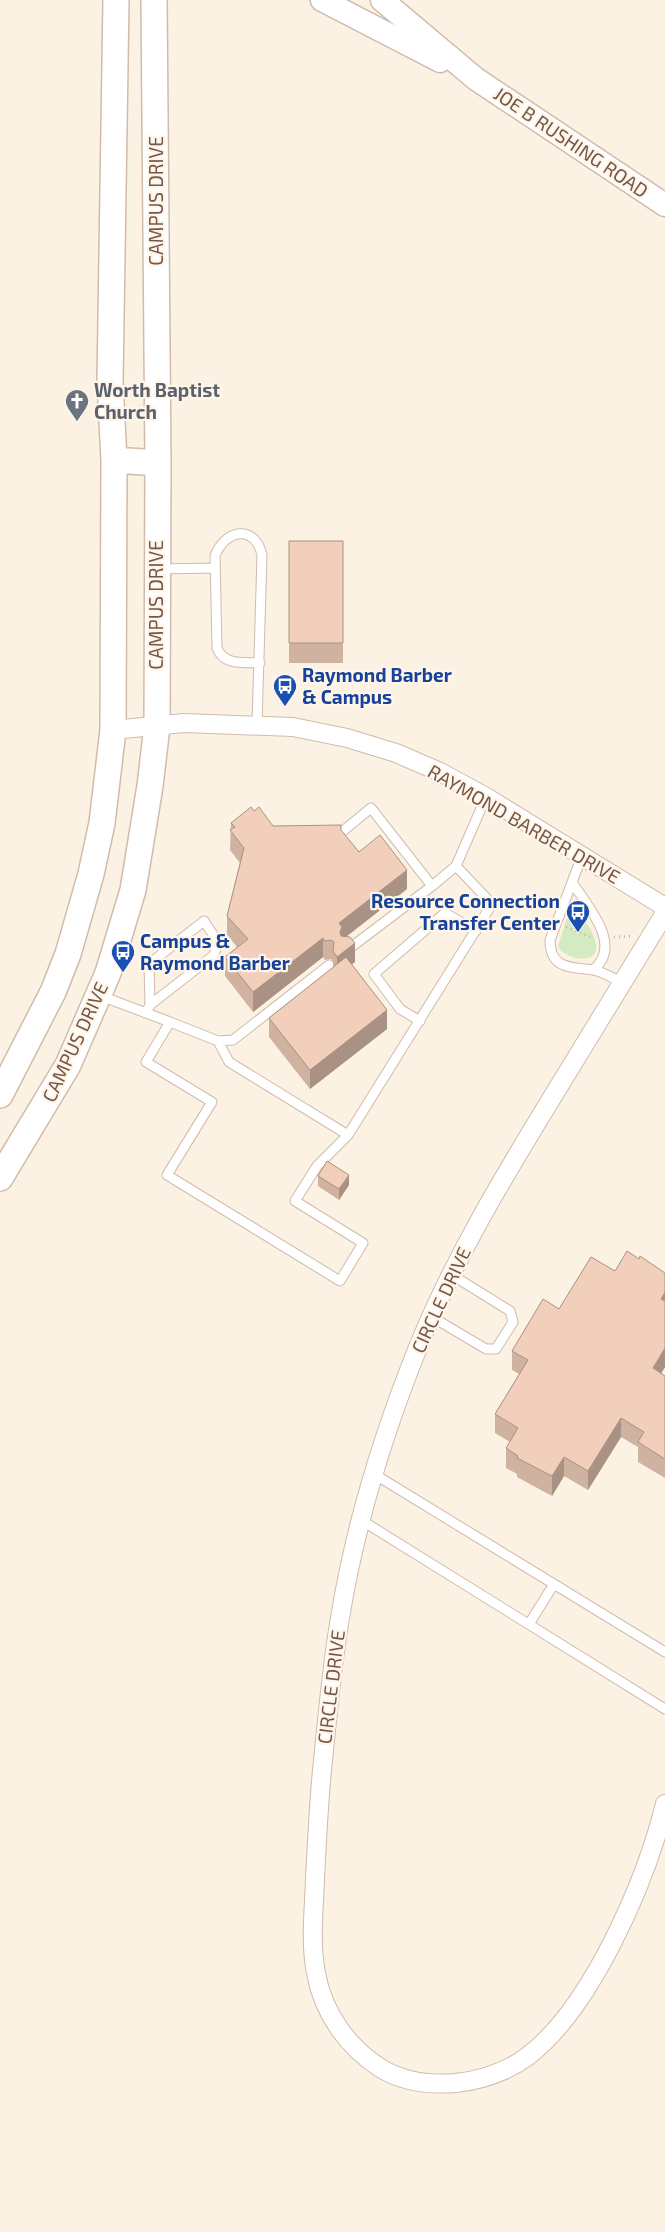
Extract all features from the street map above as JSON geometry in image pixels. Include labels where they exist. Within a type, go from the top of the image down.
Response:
[{"type":"main road","points":[[0,1095],[53,992],[68,954],[95,857],[102,823],[113,730],[114,460],[110,382],[116,0]]},
{"type":"main road","name":"CAMPUS DRIVE","points":[[0,1178],[68,1065],[98,995],[121,934],[133,890],[143,841],[157,726],[156,569],[158,463],[154,0]]},
{"type":"main road","points":[[114,460],[158,463]]},
{"type":"street","name":"JOE B RUSHING ROAD","points":[[322,0],[476,79]]},
{"type":"street","name":"JOE B RUSHING ROAD","points":[[382,0],[476,79],[665,205]]},
{"type":"street","name":"RAYMOND BARBER DRIVE","points":[[113,730],[184,723],[257,724],[293,727],[347,738],[396,753],[440,772],[486,797],[665,906]]},
{"type":"street","name":"CIRCLE DRIVE","points":[[665,914],[487,1204],[432,1317],[392,1415],[374,1474],[339,1623],[319,1793],[313,1927],[315,1972],[322,1997],[340,2030],[369,2061],[393,2075],[420,2082],[444,2084],[467,2082],[498,2073],[528,2056],[552,2032],[585,1990],[617,1933],[642,1875],[665,1804]]},
{"type":"lane","points":[[257,724],[260,663],[262,556],[260,547],[245,534],[235,534],[219,546],[215,556],[217,648],[220,656],[228,661],[260,663]]},
{"type":"lane","points":[[156,569],[215,568]]},
{"type":"lane","points":[[346,951],[456,866],[486,797]]},
{"type":"lane","points":[[338,835],[371,808],[432,886]]},
{"type":"lane","points":[[582,856],[550,940],[550,951],[554,959],[562,964],[585,970],[593,970],[623,983]]},
{"type":"lane","points":[[170,1022],[146,1062],[212,1102],[167,1175],[340,1281],[363,1243],[295,1202],[317,1166],[348,1135],[492,904],[456,866]]},
{"type":"lane","points":[[572,882],[603,933],[606,943],[606,954],[601,964],[593,970]]},
{"type":"lane","points":[[420,1021],[400,1009],[374,974],[445,913],[476,931]]},
{"type":"lane","points":[[204,921],[218,942],[214,954],[148,1009],[148,964],[204,921]]},
{"type":"lane","points":[[98,995],[148,1009],[170,1022],[218,1040],[233,1040],[328,964]]},
{"type":"lane","points":[[218,1040],[229,1062],[348,1135]]},
{"type":"lane","points":[[432,1317],[486,1349],[496,1349],[513,1322],[510,1311],[452,1275]]},
{"type":"lane","points":[[374,1474],[665,1652]]},
{"type":"lane","points":[[362,1520],[665,1709]]},
{"type":"lane","points":[[530,1624],[554,1584]]},
{"type":"green space","points":[[571,905],[576,906],[595,940],[595,952],[587,958],[573,957],[561,951],[558,946]]},
{"type":"building","points":[[289,541],[343,541],[343,643],[289,643]]},
{"type":"building","points":[[251,807],[254,811],[259,807],[273,826],[341,825],[341,830],[359,852],[380,835],[407,870],[339,923],[342,927],[341,936],[350,937],[355,943],[337,957],[333,951],[334,942],[331,940],[325,941],[323,938],[253,992],[225,957],[248,939],[227,916],[244,848],[230,830],[235,827],[231,823]]},
{"type":"building","points":[[346,957],[387,1010],[310,1070],[269,1018]]},
{"type":"building","points":[[327,1161],[349,1175],[339,1189],[318,1176]]},
{"type":"building","points":[[627,1251],[639,1259],[640,1256],[665,1273],[665,1292],[661,1299],[665,1301],[665,1348],[653,1368],[665,1376],[665,1459],[638,1442],[644,1432],[621,1418],[588,1471],[564,1457],[552,1476],[517,1458],[518,1456],[506,1448],[518,1428],[495,1414],[528,1360],[512,1351],[543,1299],[559,1309],[591,1257],[615,1271]]},
{"type":"place","name":"Worth Baptist Church","points":[[77,422]]},
{"type":"place","name":"Raymond Barber & Campus","points":[[285,707]]},
{"type":"place","name":"Resource Connection Transfer Center","points":[[578,933]]},
{"type":"place","name":"Campus & Raymond Barber","points":[[123,973]]}]
